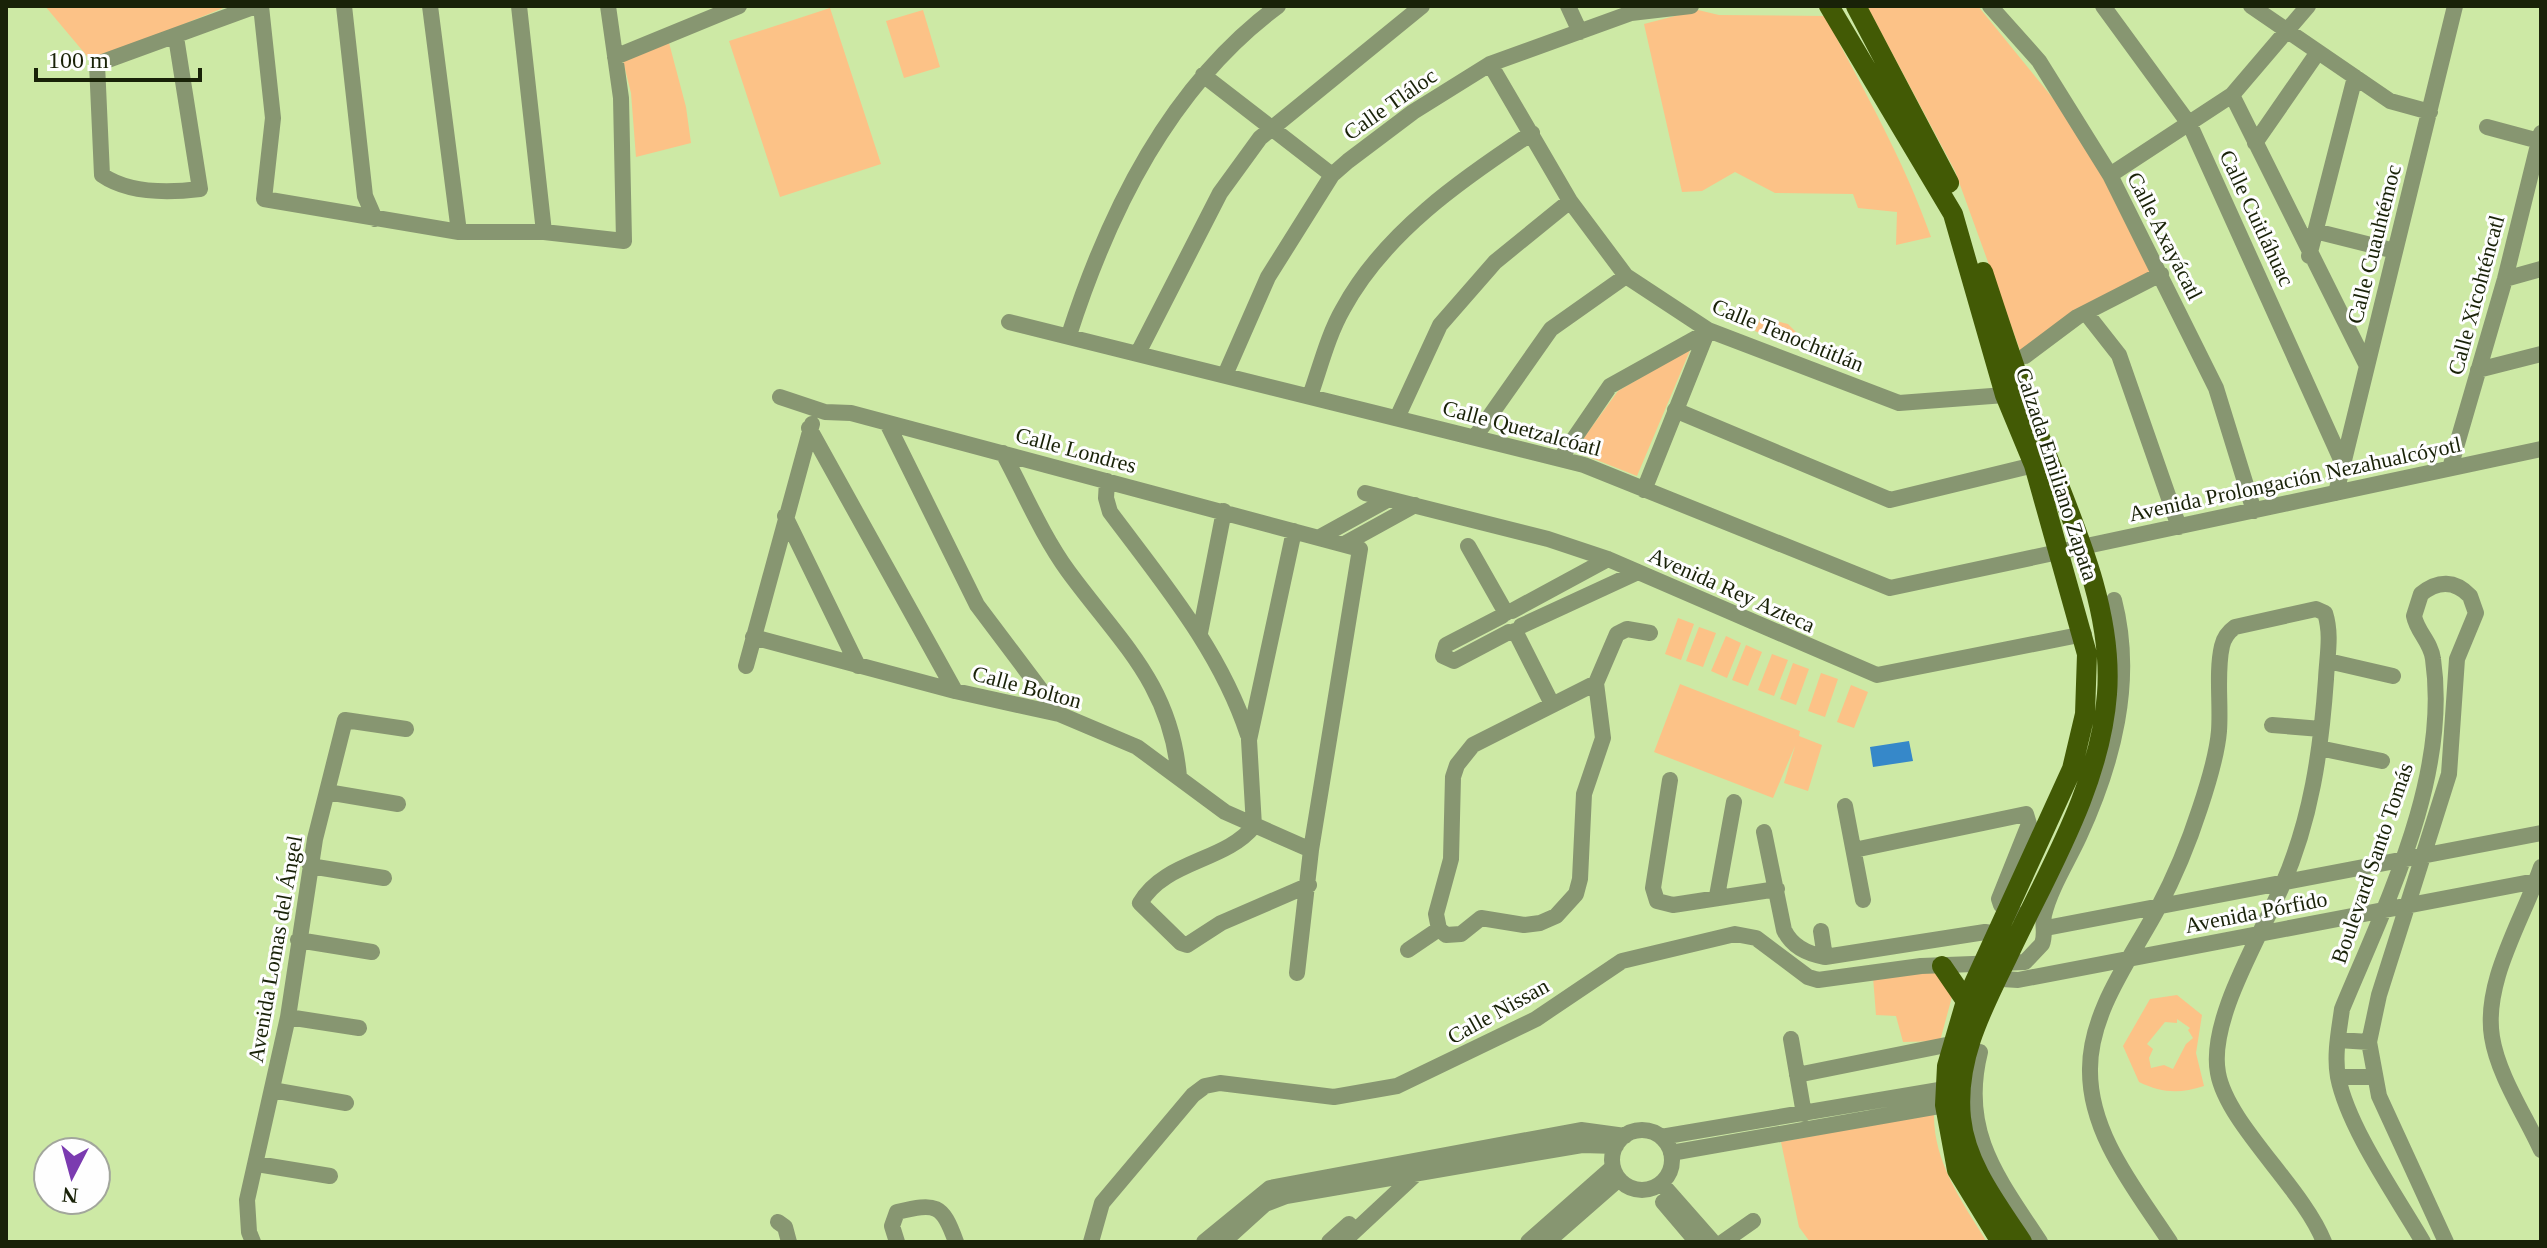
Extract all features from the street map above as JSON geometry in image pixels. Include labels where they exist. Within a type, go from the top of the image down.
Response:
[{"type":"main road","name":"Calzada Emiliano Zapata","points":[[1829,6],[1953,214],[2005,395],[2034,465],[2084,634],[2087,689],[2081,739],[2017,914],[1990,972],[1966,1054],[1960,1093],[1961,1120],[1969,1152],[1983,1182],[2022,1242]]},
{"type":"main road","name":"Calzada Emiliano Zapata","points":[[1856,6],[1963,212],[2025,398],[2081,547],[2106,645],[2107,694],[2103,723],[2083,794],[2017,914]]},
{"type":"main road","points":[[1949,966],[1966,1001]]},
{"type":"main road","name":"Calzada Emiliano Zapata","points":[[1990,972],[1966,1001],[1951,1044],[1945,1097],[1957,1170],[2001,1242]]},
{"type":"street","points":[[176,37],[200,189],[180,192],[118,186],[102,175],[97,64],[258,6],[273,118],[264,199],[459,232],[544,232],[624,241],[621,98],[608,6]]},
{"type":"street","points":[[344,6],[365,196],[375,219]]},
{"type":"street","points":[[430,6],[459,232]]},
{"type":"street","points":[[519,6],[544,232]]},
{"type":"street","points":[[615,57],[739,6]]},
{"type":"street","points":[[1069,335],[1094,256],[1170,117],[1203,75],[1278,6]]},
{"type":"street","points":[[1138,353],[1220,193],[1270,130],[1422,6]]},
{"type":"street","points":[[1568,6],[1580,32]]},
{"type":"street","name":"Calle Tláloc","points":[[1225,375],[1268,277],[1332,175],[1413,112],[1490,64],[1631,13],[1691,6]]},
{"type":"street","name":"Calle Axayácatl","points":[[1990,6],[2039,61],[2110,175],[2216,388],[2254,511]]},
{"type":"street","name":"Calle Cuitláhuac","points":[[2103,6],[2190,125],[2343,464]]},
{"type":"street","points":[[2251,6],[2390,101],[2430,112]]},
{"type":"street","points":[[2110,175],[2232,95],[2285,29],[2308,6]]},
{"type":"street","name":"Calle Cuauhtémoc","points":[[2336,493],[2455,6]]},
{"type":"street","points":[[2255,143],[2318,52]]},
{"type":"street","name":"Calle Tenochtitlán","points":[[1490,64],[1570,201],[1626,276],[1708,331],[1899,403],[2005,395]]},
{"type":"street","points":[[1203,75],[1270,130],[1332,175]]},
{"type":"street","points":[[2309,256],[2355,77]]},
{"type":"street","points":[[2232,95],[2309,256],[2367,366]]},
{"type":"street","points":[[2487,127],[2540,137]]},
{"type":"street","points":[[1310,396],[1342,309],[1381,257],[1454,184],[1532,133]]},
{"type":"street","name":"Calle Xicohténcatl","points":[[2450,468],[2535,183],[2540,137]]},
{"type":"street","points":[[1397,418],[1440,325],[1495,262],[1570,201]]},
{"type":"street","points":[[2315,231],[2395,251]]},
{"type":"street","points":[[2505,279],[2541,269]]},
{"type":"street","points":[[2025,356],[2086,313],[2161,274]]},
{"type":"street","points":[[1475,437],[1551,329],[1626,276]]},
{"type":"street","points":[[2086,313],[2119,355],[2179,527]]},
{"type":"street","name":"Calle Quetzalcóatl","points":[[1009,322],[1560,459],[1890,588],[2058,553]]},
{"type":"street","points":[[1644,490],[1708,331]]},
{"type":"street","points":[[1560,459],[1610,386],[1708,331]]},
{"type":"street","points":[[2478,370],[2541,354]]},
{"type":"street","name":"Calle Londres","points":[[780,397],[825,412],[851,413],[1353,546]]},
{"type":"street","points":[[1675,410],[1890,500],[2034,465]]},
{"type":"street","points":[[746,666],[809,428],[825,412]]},
{"type":"street","points":[[887,423],[977,605],[1059,714]]},
{"type":"street","points":[[809,428],[955,691]]},
{"type":"street","name":"Avenida Prolongación Nezahualcóyotl","points":[[2058,553],[2541,449]]},
{"type":"street","points":[[1003,453],[1066,569],[1131,650],[1155,690],[1173,730],[1179,777]]},
{"type":"street","points":[[1107,481],[1106,498],[1110,512],[1200,633],[1236,697],[1249,740],[1254,826],[1234,846],[1179,868],[1140,903],[1181,943],[1187,945],[1221,923],[1309,885]]},
{"type":"street","name":"Avenida Rey Azteca","points":[[1365,493],[1548,539],[1608,559],[1877,675],[2084,634]]},
{"type":"street","points":[[1320,537],[1389,499]]},
{"type":"street","points":[[1297,973],[1353,546],[1415,505]]},
{"type":"street","points":[[1200,633],[1224,511]]},
{"type":"street","points":[[785,516],[858,666]]},
{"type":"street","points":[[1249,740],[1294,531]]},
{"type":"street","points":[[1468,546],[1552,704]]},
{"type":"street","points":[[1511,622],[1608,559]]},
{"type":"street","points":[[1511,622],[1638,572]]},
{"type":"street","name":"Boulevard Santo Tomás","points":[[2423,1242],[2369,1148],[2338,1077],[2338,1040],[2342,1009],[2382,911],[2430,774],[2435,725],[2433,657],[2415,622],[2416,602],[2429,587],[2451,583],[2470,596],[2476,613],[2457,659],[2449,774],[2379,995],[2369,1042],[2373,1077],[2390,1126],[2446,1242]]},
{"type":"street","points":[[1990,972],[2032,958],[2042,944],[2046,928],[2044,916],[2095,801],[2113,744],[2122,666],[2120,624],[2114,600]]},
{"type":"street","points":[[2170,1242],[2115,1157],[2097,1114],[2089,1067],[2101,1020],[2188,844],[2205,795],[2219,735],[2221,647],[2227,633],[2235,627],[2316,609],[2325,613],[2329,626],[2328,661],[2309,817],[2284,882],[2225,1009],[2216,1044],[2218,1075],[2233,1108],[2295,1193],[2324,1242]]},
{"type":"street","points":[[1439,929],[1454,936],[1481,918],[1524,925],[1540,923],[1556,916],[1576,894],[1580,879],[1584,794],[1603,738],[1596,683],[1617,634],[1627,629],[1650,633]]},
{"type":"street","name":"Calle Bolton","points":[[753,637],[955,691],[1059,714],[1137,747],[1203,798],[1254,826],[1311,850]]},
{"type":"street","points":[[2328,661],[2393,676]]},
{"type":"street","points":[[1439,929],[1436,914],[1451,859],[1453,777],[1457,765],[1473,745],[1596,683]]},
{"type":"street","points":[[1236,697],[1257,696]]},
{"type":"street","name":"Avenida Lomas del Ángel","points":[[253,1186],[288,1017],[310,866],[345,720],[406,729]]},
{"type":"street","points":[[2272,725],[2321,729]]},
{"type":"street","points":[[2319,748],[2382,761]]},
{"type":"street","points":[[1670,780],[1653,888],[1657,901],[1673,905],[1777,889]]},
{"type":"street","points":[[327,792],[398,804]]},
{"type":"street","points":[[1717,896],[1734,802]]},
{"type":"street","points":[[1845,806],[1863,900]]},
{"type":"street","points":[[1854,850],[2026,814],[2029,824],[2000,894],[2001,905],[2017,914]]},
{"type":"street","points":[[1764,832],[1788,939],[1810,954],[1825,957],[1985,932],[2007,936]]},
{"type":"street","name":"Avenida Pórfido","points":[[2046,928],[2541,833]]},
{"type":"street","points":[[310,866],[384,878]]},
{"type":"street","points":[[2539,876],[2495,987],[2491,1025],[2496,1054],[2541,1150]]},
{"type":"street","name":"Avenida Pórfido","points":[[1990,972],[2018,980],[2382,911],[2539,876]]},
{"type":"street","points":[[1282,898],[1305,909]]},
{"type":"street","points":[[1408,950],[1439,929]]},
{"type":"street","points":[[1821,931],[1825,957]]},
{"type":"street","name":"Calle Nissan","points":[[1091,1242],[1098,1211],[1136,1161],[1193,1095],[1205,1086],[1232,1083],[1334,1097],[1397,1086],[1536,1019],[1611,966],[1632,957],[1735,934],[1756,938],[1808,977],[1818,980],[1949,966],[1990,972]]},
{"type":"street","points":[[298,940],[372,952]]},
{"type":"street","points":[[288,1017],[359,1028]]},
{"type":"street","points":[[1791,1039],[1804,1114]]},
{"type":"street","points":[[2338,1040],[2369,1042]]},
{"type":"street","points":[[1797,1075],[1951,1044]]},
{"type":"street","points":[[1980,1052],[1972,1094],[1981,1140],[1998,1177],[2040,1242]]},
{"type":"street","points":[[2338,1077],[2373,1077]]},
{"type":"street","points":[[272,1090],[346,1103]]},
{"type":"street","points":[[1671,1153],[1945,1097]]},
{"type":"street","points":[[1223,1242],[1274,1200],[1581,1130],[1621,1141],[1643,1131],[1661,1137],[1804,1114],[1922,1101]]},
{"type":"street","points":[[1616,1173],[1635,1189],[1657,1186],[1671,1170],[1671,1153],[1661,1137]]},
{"type":"street","points":[[1547,1242],[1616,1173],[1621,1141]]},
{"type":"street","points":[[257,1164],[330,1176]]},
{"type":"street","points":[[1329,1242],[1414,1168]]},
{"type":"street","points":[[1343,1242],[1414,1168]]},
{"type":"street","points":[[1528,1242],[1616,1173]]},
{"type":"street","points":[[1362,1178],[1371,1204]]},
{"type":"street","points":[[1204,1242],[1270,1188],[1362,1178]]},
{"type":"street","points":[[253,1186],[246,1209],[253,1242]]},
{"type":"street","points":[[253,1186],[257,1228],[263,1242]]},
{"type":"street","points":[[1657,1186],[1697,1242]]},
{"type":"street","points":[[1657,1186],[1713,1242]]},
{"type":"street","points":[[897,1242],[892,1226],[897,1212],[926,1205],[937,1208],[946,1216],[956,1242]]},
{"type":"street","points":[[1725,1242],[1753,1221]]},
{"type":"street","points":[[778,1242],[775,1230],[778,1222],[785,1227],[789,1242]]},
{"type":"shaded area","points":[[45,6],[228,6],[92,62]]},
{"type":"shaded area","points":[[1867,6],[1978,6],[2116,176],[2152,270],[2021,353],[1955,171]]},
{"type":"shaded area","points":[[830,8],[881,164],[780,197],[729,41]]},
{"type":"shaded area","points":[[923,10],[940,67],[904,78],[886,21]]},
{"type":"shaded area","points":[[1698,10],[1719,15],[1825,16],[1896,152],[1931,237],[1896,245],[1897,212],[1858,208],[1853,194],[1775,193],[1735,172],[1702,191],[1682,192],[1644,24]]},
{"type":"shaded area","points":[[668,39],[686,107],[691,143],[636,157],[631,93],[622,57]]},
{"type":"shaded area","points":[[1760,319],[1788,324],[1800,336],[1796,348],[1755,331]]},
{"type":"shaded area","points":[[1691,348],[1637,476],[1574,451],[1618,391]]},
{"type":"shaded area","points":[[1678,618],[1694,624],[1681,660],[1665,654]]},
{"type":"shaded area","points":[[1699,627],[1716,633],[1703,667],[1686,661]]},
{"type":"shaded area","points":[[1726,636],[1741,643],[1727,678],[1711,671]]},
{"type":"shaded area","points":[[1746,645],[1762,652],[1748,686],[1732,680]]},
{"type":"shaded area","points":[[1772,654],[1788,660],[1774,696],[1758,690]]},
{"type":"shaded area","points":[[1793,663],[1809,669],[1796,705],[1780,699]]},
{"type":"shaded area","points":[[1821,673],[1838,679],[1825,717],[1808,711]]},
{"type":"shaded area","points":[[1680,684],[1800,731],[1799,736],[1822,745],[1808,791],[1784,783],[1795,746],[1773,798],[1654,752]]},
{"type":"shaded area","points":[[1851,685],[1868,692],[1854,728],[1837,722]]},
{"type":"shaded area","points":[[1928,967],[1947,975],[1953,993],[1940,1041],[1903,1042],[1896,1016],[1876,1015],[1873,977]]},
{"type":"shaded area","points":[[2177,995],[2202,1015],[2196,1053],[2204,1086],[2171,1091],[2139,1082],[2123,1046],[2150,999]],"holes":[[[2177,1019],[2190,1028],[2188,1030],[2193,1038],[2186,1044],[2173,1069],[2164,1065],[2151,1068],[2149,1058],[2153,1049],[2147,1044],[2165,1022],[2177,1023]]]},
{"type":"shaded area","points":[[1934,1113],[1943,1164],[1985,1239],[1983,1242],[1810,1242],[1799,1227],[1781,1142]]},
{"type":"water","points":[[1909,741],[1913,761],[1873,767],[1870,747]]}]
